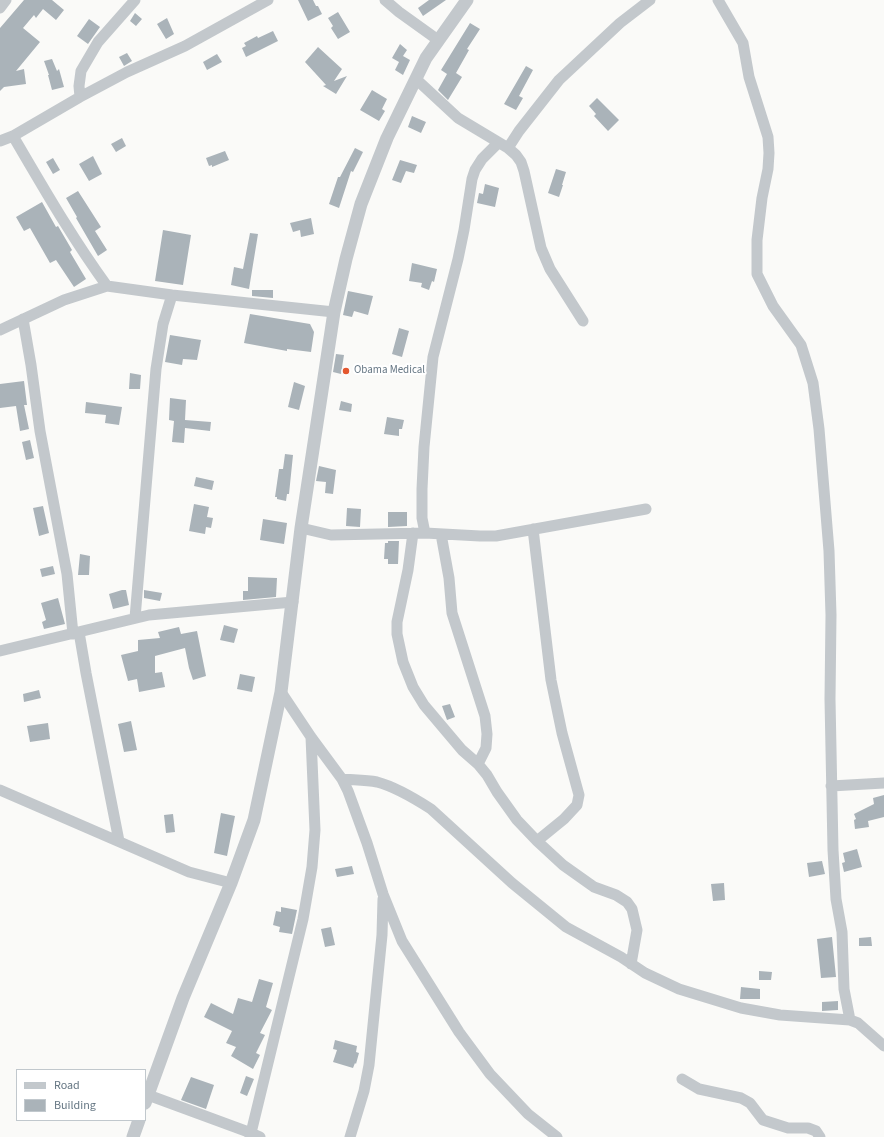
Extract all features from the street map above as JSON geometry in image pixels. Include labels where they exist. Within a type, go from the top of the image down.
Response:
[{"type":"street","points":[[0,8],[6,0]]},
{"type":"street","points":[[80,97],[79,86],[81,70],[98,42],[135,0]]},
{"type":"street","points":[[0,141],[13,136],[80,97],[127,72],[185,46],[268,0]]},
{"type":"street","points":[[385,0],[438,40]]},
{"type":"street","points":[[311,737],[315,830],[312,868],[303,919],[254,1136],[146,1099],[190,980],[231,884],[254,820],[281,692],[301,528],[334,312],[361,204],[387,138],[426,58],[467,0]]},
{"type":"street","points":[[508,148],[519,131],[559,80],[616,27],[650,0]]},
{"type":"street","points":[[718,0],[743,43],[748,76],[768,137],[768,169],[762,198],[757,240],[757,274],[773,306],[801,345],[813,383],[819,429],[829,551],[833,850],[836,899],[842,932],[844,989],[850,1020]]},
{"type":"street","points":[[416,80],[458,118],[508,148],[521,162],[541,248],[550,269],[583,321]]},
{"type":"street","points":[[13,136],[56,210],[86,257],[107,286]]},
{"type":"street","points":[[425,533],[422,518],[422,489],[424,447],[433,357],[459,252],[472,179],[482,158],[498,143]]},
{"type":"street","points":[[0,330],[64,300],[107,286],[172,295],[334,312]]},
{"type":"street","points":[[135,618],[156,369],[163,324],[172,295]]},
{"type":"street","points":[[23,319],[40,431],[68,574],[76,633],[86,673],[119,841]]},
{"type":"street","points":[[301,528],[331,535],[425,533],[496,536],[646,509]]},
{"type":"street","points":[[533,529],[551,680],[562,733],[579,795],[577,805],[564,819],[537,841]]},
{"type":"street","points":[[414,533],[397,622],[397,634],[403,662],[412,687],[424,706],[462,750],[478,764],[487,775],[516,820],[563,865],[594,887],[616,895],[627,902],[632,910],[637,930],[631,964]]},
{"type":"street","points":[[441,534],[449,578],[452,613],[485,716],[487,734],[486,748],[478,764]]},
{"type":"street","points":[[0,651],[149,614],[293,602]]},
{"type":"street","points":[[281,692],[311,737],[342,779],[354,804],[383,894],[402,941],[458,1032],[496,1080],[528,1114],[558,1137]]},
{"type":"street","points":[[342,779],[376,782],[395,788],[417,800],[431,809],[512,883],[566,927],[645,973],[679,989],[741,1008],[780,1016],[850,1020],[858,1023],[884,1046]]},
{"type":"street","points":[[832,786],[884,783]]},
{"type":"street","points":[[0,790],[189,872],[231,884]]},
{"type":"street","points":[[350,1137],[364,1091],[369,1065],[382,935],[383,894]]},
{"type":"street","points":[[682,1079],[699,1089],[741,1098],[750,1103],[763,1120],[788,1128],[808,1128],[816,1131],[820,1137]]},
{"type":"street","points":[[133,1137],[139,1121]]},
{"type":"building","points":[[24,0],[52,0],[64,10],[56,20],[43,9],[36,18],[34,15],[23,28],[40,42],[16,71],[24,69],[26,84],[4,87],[0,91],[0,28]]},
{"type":"building","points":[[298,0],[313,0],[322,14],[308,21]]},
{"type":"building","points":[[429,0],[446,0],[423,16],[418,8]]},
{"type":"building","points":[[338,12],[350,32],[338,39],[331,28],[333,26],[328,18]]},
{"type":"building","points":[[135,13],[142,19],[136,26],[130,21]]},
{"type":"building","points":[[167,18],[174,34],[166,39],[157,24]]},
{"type":"building","points":[[89,19],[100,27],[88,44],[77,36]]},
{"type":"building","points":[[470,23],[480,29],[467,49],[469,50],[456,73],[462,77],[448,100],[438,90],[447,74],[441,70]]},
{"type":"building","points":[[273,31],[278,41],[246,57],[242,48],[246,46],[244,43],[257,36],[258,38]]},
{"type":"building","points":[[400,44],[407,50],[403,56],[410,60],[403,75],[395,70],[399,62],[392,58]]},
{"type":"building","points":[[318,47],[342,69],[334,81],[347,76],[336,94],[323,86],[326,85],[305,62]]},
{"type":"building","points":[[127,53],[132,61],[124,66],[119,57]]},
{"type":"building","points":[[217,54],[222,62],[207,70],[203,62]]},
{"type":"building","points":[[52,59],[57,71],[59,69],[64,87],[52,90],[44,61]]},
{"type":"building","points":[[526,66],[533,70],[519,96],[523,98],[516,110],[504,104]]},
{"type":"building","points":[[372,90],[387,99],[382,109],[385,111],[379,121],[360,110]]},
{"type":"building","points":[[597,98],[619,120],[608,131],[594,116],[596,114],[589,106]]},
{"type":"building","points":[[412,116],[426,122],[421,133],[408,127]]},
{"type":"building","points":[[122,138],[126,146],[116,152],[111,144]]},
{"type":"building","points":[[355,148],[363,152],[353,172],[351,171],[339,208],[329,204],[338,177],[340,177]]},
{"type":"building","points":[[225,151],[229,160],[212,167],[212,165],[209,166],[206,158]]},
{"type":"building","points":[[93,156],[102,174],[89,181],[79,164]]},
{"type":"building","points":[[53,158],[60,170],[53,174],[46,162]]},
{"type":"building","points":[[400,160],[417,165],[414,173],[406,171],[401,183],[392,180]]},
{"type":"building","points":[[556,169],[566,172],[559,197],[548,193]]},
{"type":"building","points":[[485,184],[499,188],[495,207],[477,203],[479,193],[483,194]]},
{"type":"building","points":[[78,191],[101,227],[95,231],[107,250],[98,256],[66,198]]},
{"type":"building","points":[[42,202],[56,227],[58,226],[72,250],[70,252],[86,279],[74,287],[56,260],[50,263],[30,228],[24,231],[16,217]]},
{"type":"building","points":[[311,218],[314,234],[301,237],[300,230],[293,232],[290,223]]},
{"type":"building","points":[[163,230],[191,235],[183,285],[155,281]]},
{"type":"building","points":[[250,233],[258,234],[249,289],[231,285],[234,267],[243,269]]},
{"type":"building","points":[[412,263],[437,269],[434,282],[432,281],[429,290],[421,287],[422,283],[409,281]]},
{"type":"building","points":[[252,290],[273,290],[273,298],[252,296]]},
{"type":"building","points":[[348,291],[373,296],[368,315],[354,311],[352,317],[343,315]]},
{"type":"building","points":[[250,314],[310,324],[314,332],[311,352],[287,349],[287,351],[244,343]]},
{"type":"building","points":[[399,328],[409,331],[402,357],[392,354]]},
{"type":"building","points":[[170,335],[201,340],[197,360],[183,359],[182,365],[165,362]]},
{"type":"building","points":[[336,354],[344,355],[341,374],[333,372]]},
{"type":"building","points":[[130,373],[141,375],[140,389],[129,389]]},
{"type":"building","points":[[24,381],[27,405],[24,405],[29,429],[20,431],[16,406],[0,408],[0,384]]},
{"type":"building","points":[[294,382],[305,386],[299,410],[288,407]]},
{"type":"building","points":[[170,398],[186,400],[185,420],[211,422],[210,431],[185,428],[184,443],[172,442],[174,421],[169,420]]},
{"type":"building","points":[[341,401],[352,404],[351,412],[339,410]]},
{"type":"building","points":[[86,402],[122,407],[119,425],[105,423],[106,415],[85,413]]},
{"type":"building","points":[[387,417],[404,420],[402,429],[399,429],[399,436],[384,434]]},
{"type":"building","points":[[30,440],[34,458],[26,460],[22,442]]},
{"type":"building","points":[[285,454],[293,455],[289,494],[287,494],[286,501],[275,497],[279,469],[283,469]]},
{"type":"building","points":[[319,466],[336,470],[333,494],[325,493],[326,482],[316,481]]},
{"type":"building","points":[[196,477],[214,481],[212,490],[194,486]]},
{"type":"building","points":[[194,504],[209,507],[207,517],[213,518],[211,528],[206,527],[205,534],[189,531]]},
{"type":"building","points":[[43,506],[49,533],[39,536],[33,508]]},
{"type":"building","points":[[347,508],[361,509],[360,527],[346,526]]},
{"type":"building","points":[[388,512],[407,512],[407,526],[388,527]]},
{"type":"building","points":[[263,519],[287,523],[284,544],[260,540]]},
{"type":"building","points":[[388,541],[399,541],[398,564],[388,564],[388,559],[384,559],[385,543],[388,543]]},
{"type":"building","points":[[80,554],[90,556],[89,575],[78,575]]},
{"type":"building","points":[[53,566],[55,574],[42,577],[40,569]]},
{"type":"building","points":[[248,577],[277,578],[276,597],[243,600],[243,591],[248,591]]},
{"type":"building","points":[[126,590],[129,605],[113,609],[109,594]]},
{"type":"building","points":[[144,590],[162,593],[160,601],[144,598]]},
{"type":"building","points":[[58,598],[65,624],[44,629],[42,622],[46,620],[41,603]]},
{"type":"building","points":[[224,625],[238,629],[234,643],[220,640]]},
{"type":"building","points":[[179,627],[181,634],[197,631],[206,676],[193,680],[185,648],[155,656],[155,673],[162,672],[165,687],[139,692],[137,679],[128,681],[121,655],[138,651],[138,640],[160,638],[158,632]]},
{"type":"building","points":[[240,674],[255,677],[252,692],[237,689]]},
{"type":"building","points":[[39,690],[41,698],[24,702],[23,694]]},
{"type":"building","points":[[450,704],[455,717],[447,720],[442,706]]},
{"type":"building","points":[[131,721],[137,750],[124,752],[118,724]]},
{"type":"building","points":[[48,723],[50,739],[30,742],[27,726]]},
{"type":"building","points":[[884,795],[884,817],[868,821],[869,827],[855,829],[854,820],[856,819],[854,814],[874,804],[873,798]]},
{"type":"building","points":[[221,813],[235,816],[227,856],[214,853]]},
{"type":"building","points":[[173,814],[175,832],[166,833],[164,815]]},
{"type":"building","points":[[857,849],[862,867],[844,872],[842,863],[845,862],[843,853]]},
{"type":"building","points":[[822,861],[825,874],[809,877],[807,863]]},
{"type":"building","points":[[352,866],[354,874],[337,877],[335,869]]},
{"type":"building","points":[[724,883],[725,900],[713,901],[711,884]]},
{"type":"building","points":[[281,907],[297,910],[292,934],[279,932],[280,927],[273,925],[276,911],[281,912]]},
{"type":"building","points":[[331,927],[335,945],[325,947],[321,929]]},
{"type":"building","points":[[832,937],[836,977],[821,978],[817,939]]},
{"type":"building","points":[[871,937],[872,946],[859,946],[859,938]]},
{"type":"building","points":[[759,971],[772,972],[771,980],[759,980]]},
{"type":"building","points":[[259,979],[273,983],[266,1007],[272,1010],[260,1033],[265,1035],[256,1053],[260,1055],[253,1069],[231,1056],[236,1047],[226,1043],[232,1031],[204,1017],[211,1003],[233,1014],[238,998],[252,1002]]},
{"type":"building","points":[[741,987],[760,989],[760,999],[740,999]]},
{"type":"building","points":[[838,1001],[838,1010],[822,1011],[822,1002]]},
{"type":"building","points":[[335,1040],[357,1046],[356,1052],[359,1053],[356,1064],[355,1063],[353,1068],[333,1062],[337,1050],[333,1049]]},
{"type":"building","points":[[246,1076],[254,1079],[247,1096],[240,1093]]},
{"type":"building","points":[[191,1077],[214,1085],[206,1109],[181,1100]]},
{"type":"place","name":"Obama Medical","points":[[346,371]]}]
